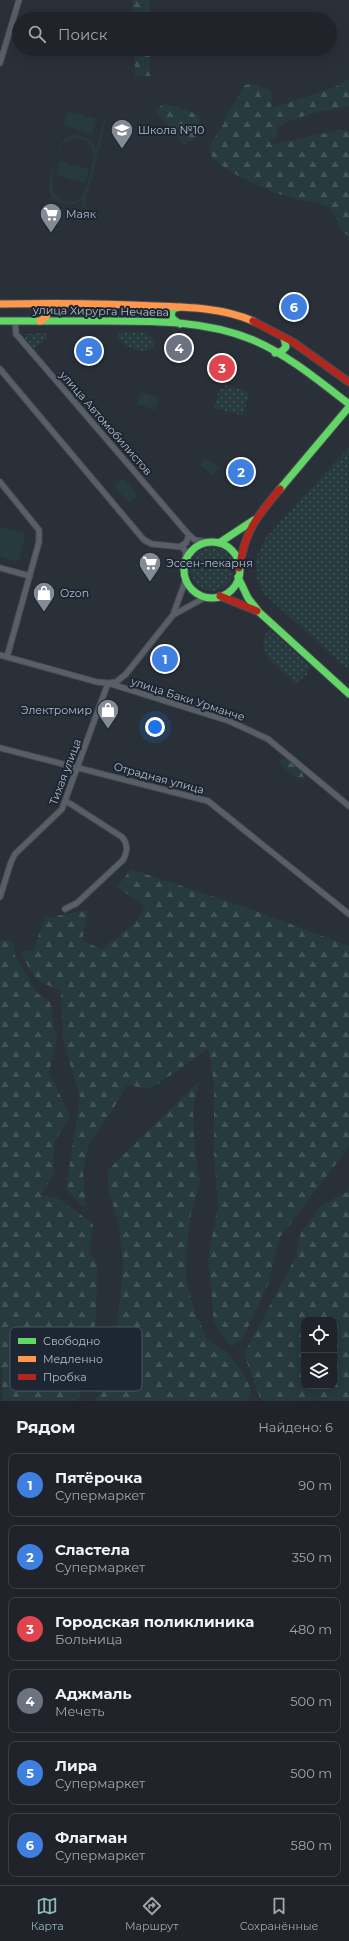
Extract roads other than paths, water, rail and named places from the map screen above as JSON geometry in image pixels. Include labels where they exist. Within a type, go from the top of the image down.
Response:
[{"type":"main road","points":[[38,303],[45,306],[48,312],[40,321]]},
{"type":"main road","name":"улица Хирурга Нечаева","points":[[0,304],[141,304],[212,310],[246,318],[284,338],[349,382]]},
{"type":"main road","points":[[180,324],[173,319],[171,315],[173,309],[182,307]]},
{"type":"main road","name":"улица Хирурга Нечаева","points":[[0,321],[143,321],[207,328],[242,336],[275,353],[349,404]]},
{"type":"main road","points":[[275,353],[282,351],[286,347],[284,338]]},
{"type":"main road","points":[[220,596],[232,589],[238,577],[243,544],[254,520],[349,407]]},
{"type":"main road","points":[[219,543],[254,520]]},
{"type":"main road","points":[[239,568],[238,561],[231,549],[219,543],[208,542],[192,550],[184,566],[186,579],[194,591],[206,597],[220,596],[259,612]]},
{"type":"main road","points":[[238,577],[248,598],[259,612],[349,694]]},
{"type":"street","points":[[15,12],[19,0]]},
{"type":"street","points":[[0,63],[12,23]]},
{"type":"street","name":"улица Автомобилистов","points":[[15,321],[16,334],[188,535],[195,540],[208,542]]},
{"type":"street","points":[[0,369],[144,540],[152,544],[181,546],[188,541],[188,535]]},
{"type":"street","points":[[0,482],[39,530],[39,542],[8,657]]},
{"type":"street","points":[[181,546],[186,552],[184,566]]},
{"type":"street","points":[[0,568],[30,576]]},
{"type":"street","points":[[108,684],[116,682],[126,674],[173,615],[186,579]]},
{"type":"street","points":[[173,615],[206,597]]},
{"type":"street","name":"улица Баки Урманче","points":[[0,655],[108,684],[229,721],[268,739],[349,806]]},
{"type":"street","name":"Тихая улица","points":[[0,896],[10,862],[15,854],[58,815],[62,809],[108,684]]},
{"type":"street","name":"Отрадная улица","points":[[0,748],[208,801],[349,914]]},
{"type":"street","points":[[65,909],[77,903],[126,855],[127,846],[122,837],[66,800]]},
{"type":"place","name":"Школа №10","points":[[122,150]]},
{"type":"place","name":"Маяк","points":[[51,234]]},
{"type":"place","name":"Флагман","points":[[294,307]]},
{"type":"place","name":"Аджмаль","points":[[179,348]]},
{"type":"place","name":"Лира","points":[[89,351]]},
{"type":"place","name":"Городская поликлиника","points":[[222,368]]},
{"type":"place","name":"Сластела","points":[[241,472]]},
{"type":"place","name":"Эссен-пекарня","points":[[150,582]]},
{"type":"place","name":"Ozon","points":[[44,612]]},
{"type":"place","name":"Пятёрочка","points":[[165,659]]},
{"type":"place","name":"Электромир","points":[[108,730]]}]
